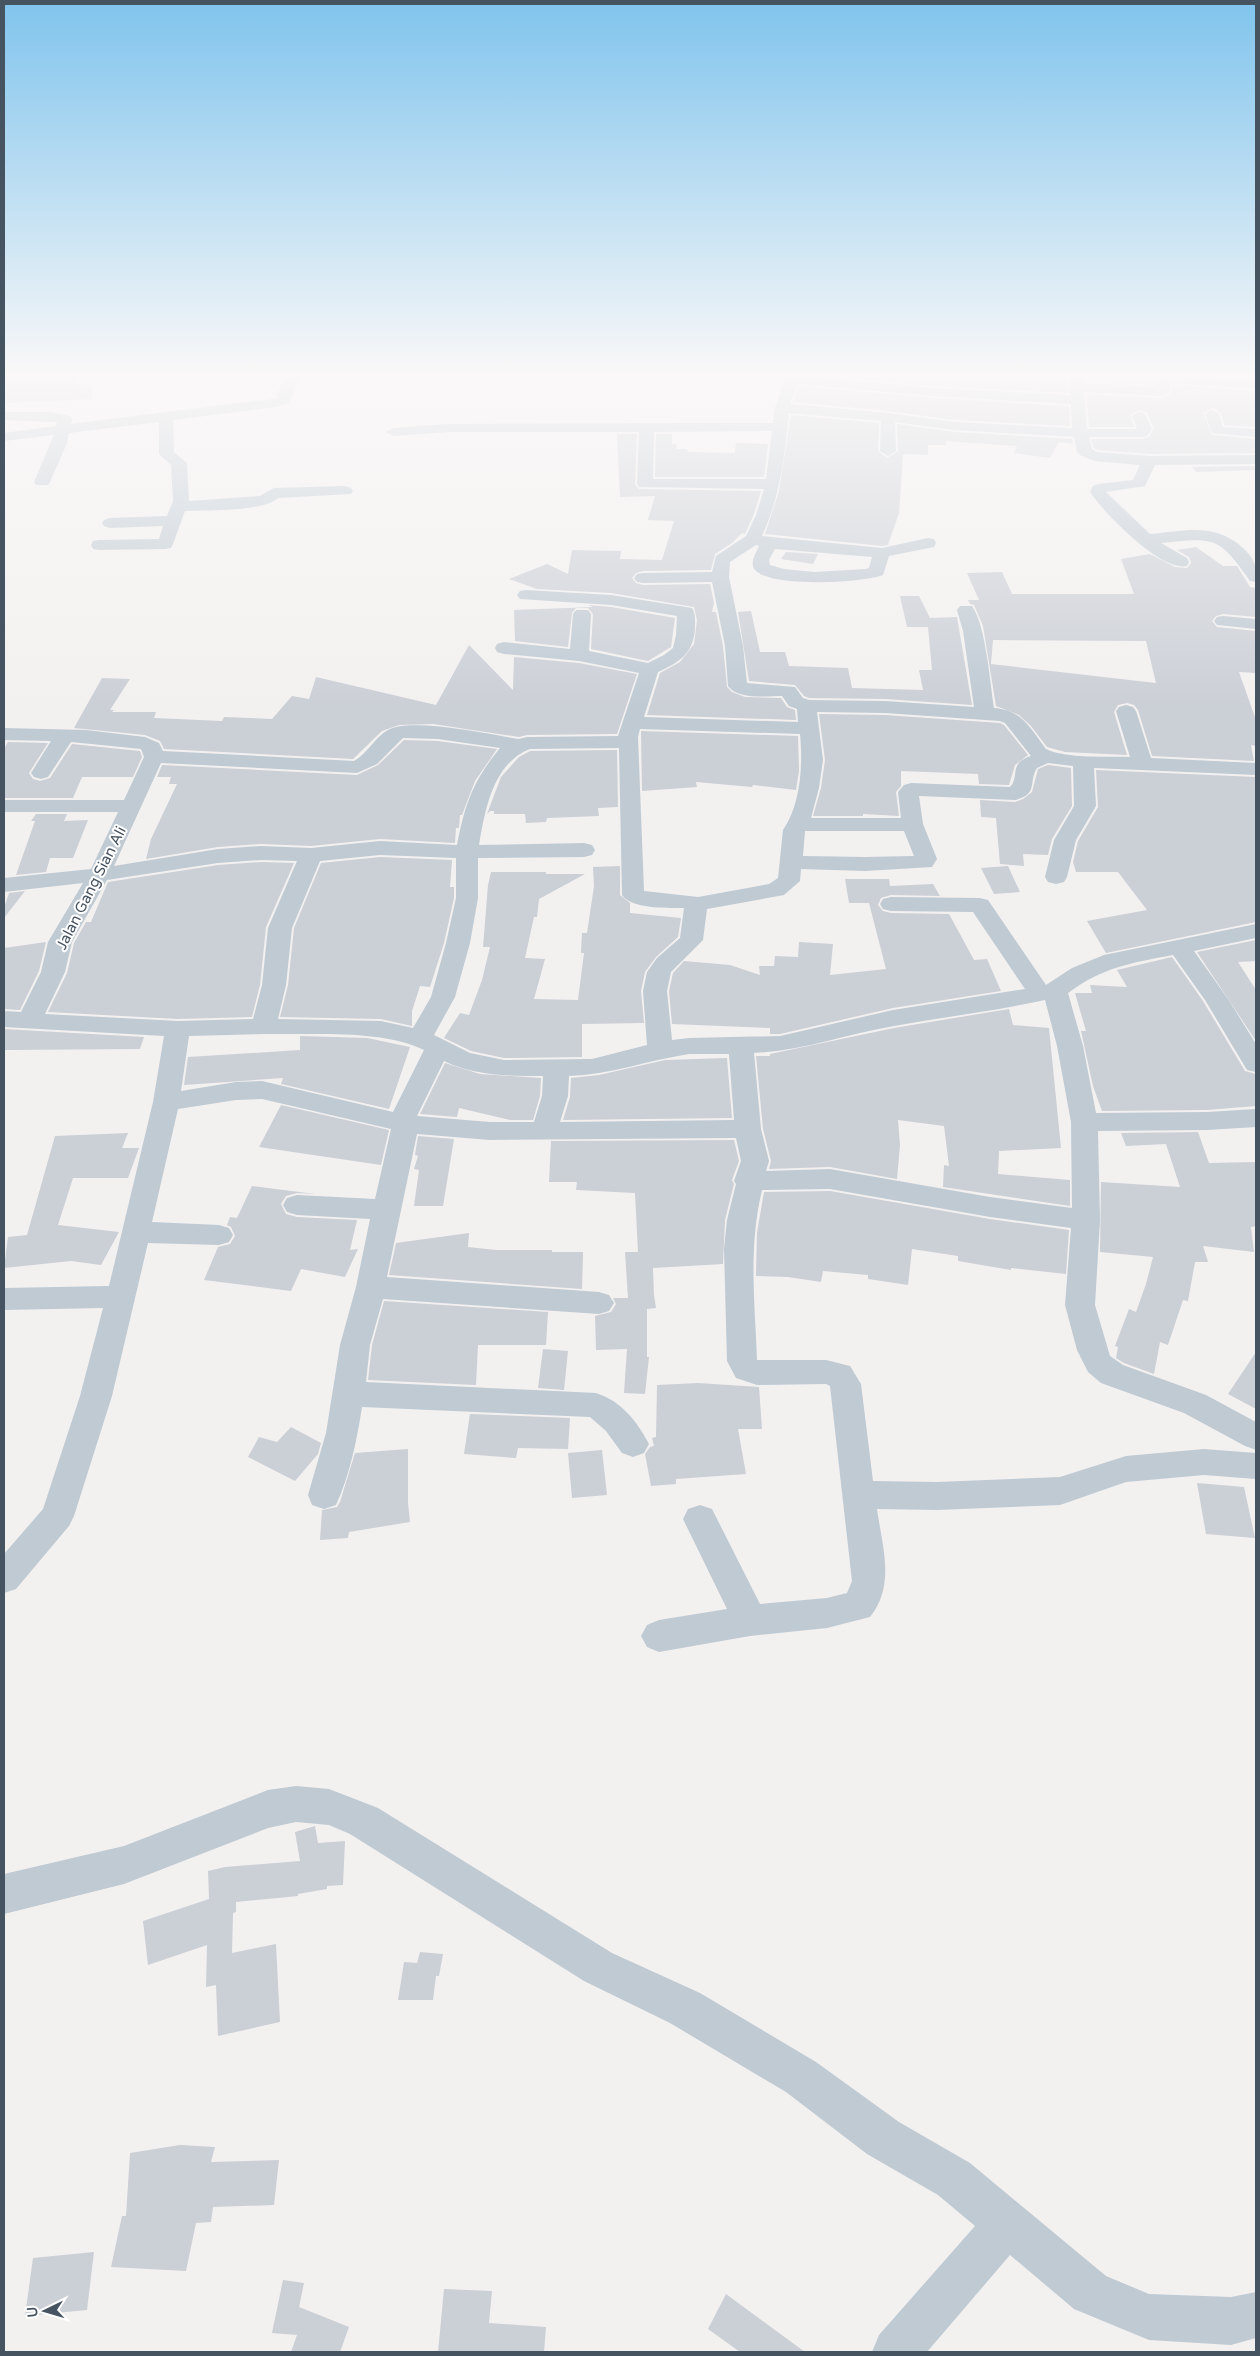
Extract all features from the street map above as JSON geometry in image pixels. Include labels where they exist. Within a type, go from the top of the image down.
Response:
[{"type":"street","points":[[99,545],[165,544],[181,501],[180,487]]},
{"type":"street","points":[[772,487],[764,515],[761,541],[762,568],[788,574],[821,577],[870,574],[877,571],[882,553]]},
{"type":"street","points":[[1104,487],[1098,492],[1144,540],[1158,551],[1181,562]]},
{"type":"street","points":[[110,522],[176,515],[260,501],[268,499],[274,493],[345,491]]},
{"type":"street","points":[[176,515],[256,515]]},
{"type":"street","points":[[1144,540],[1198,535],[1216,537],[1224,540],[1244,558],[1256,577]]},
{"type":"street","points":[[504,648],[578,655],[650,669],[668,661],[681,652],[707,612],[720,577],[722,560],[761,541],[882,553],[928,543]]},
{"type":"street","points":[[642,578],[720,577]]},
{"type":"street","points":[[526,595],[611,600],[707,612],[734,646],[738,686],[745,689],[788,691],[796,702],[806,706],[885,707],[985,713],[1012,719],[1039,753],[1047,757],[1083,761],[1256,769]]},
{"type":"street","points":[[966,610],[972,631],[985,713]]},
{"type":"street","points":[[578,655],[582,614]]},
{"type":"street","points":[[1223,622],[1256,624]]},
{"type":"street","points":[[650,669],[631,733],[633,895],[650,900],[692,902],[695,904],[776,890],[789,881],[794,830],[798,825],[809,788],[813,760],[806,706]]},
{"type":"street","points":[[1126,711],[1142,763]]},
{"type":"street","points":[[4,734],[86,736],[123,742],[145,743],[152,747],[154,757],[357,767],[379,752],[395,734],[414,731],[518,745],[631,733],[808,728]]},
{"type":"street","points":[[41,773],[64,736]]},
{"type":"street","points":[[324,1495],[342,1433],[355,1345],[371,1287],[403,1123],[444,998],[458,944],[466,898],[467,852],[482,789],[494,769],[509,750],[518,745]]},
{"type":"street","name":"Jalan Gang Sian Ali","points":[[30,1019],[53,972],[60,942],[99,875],[154,757]]},
{"type":"street","points":[[790,862],[865,864],[926,861],[912,824],[908,792],[911,788],[1015,794],[1023,787],[1024,768],[1027,763],[1047,757]]},
{"type":"street","points":[[1056,877],[1065,840],[1085,806],[1083,761]]},
{"type":"street","points":[[4,806],[131,806]]},
{"type":"street","points":[[798,825],[912,824]]},
{"type":"street","points":[[4,884],[99,875],[218,856],[261,853],[311,855],[380,848],[467,852],[584,850]]},
{"type":"street","points":[[264,1026],[274,985],[280,928],[311,855]]},
{"type":"street","points":[[660,1050],[655,990],[665,962],[690,940],[696,908],[695,904]]},
{"type":"street","points":[[892,904],[980,905],[1047,992],[1070,1046],[1084,1122],[1086,1220],[1080,1305],[1092,1350],[1099,1364],[1112,1374],[1195,1404],[1256,1437]]},
{"type":"street","points":[[4,1019],[178,1029],[264,1026],[381,1028],[429,1043],[463,1060],[504,1068],[556,1069],[592,1067],[660,1050],[690,1046],[780,1044],[893,1018],[970,1007],[1047,992],[1080,972],[1112,960],[1180,948],[1256,931]]},
{"type":"street","points":[[1180,948],[1256,1064]]},
{"type":"street","points":[[4,1578],[57,1516],[96,1396],[166,1102],[178,1029]]},
{"type":"street","points":[[659,1636],[750,1620],[827,1613],[858,1606],[866,1596],[869,1581],[845,1384],[839,1375],[826,1372],[757,1372],[746,1370],[742,1361],[738,1249],[748,1181],[755,1161],[748,1129],[741,1046]]},
{"type":"street","points":[[544,1131],[555,1096],[556,1069]]},
{"type":"street","points":[[166,1102],[236,1091],[262,1090],[403,1123],[490,1132],[748,1129]]},
{"type":"street","points":[[1084,1122],[1207,1121],[1256,1118]]},
{"type":"street","points":[[748,1181],[830,1179],[990,1207],[1086,1220]]},
{"type":"street","points":[[297,1205],[386,1210]]},
{"type":"street","points":[[135,1232],[219,1235]]},
{"type":"street","points":[[371,1287],[599,1303]]},
{"type":"street","points":[[4,1299],[121,1297]]},
{"type":"street","points":[[349,1394],[596,1405],[613,1417],[625,1430],[633,1444]]},
{"type":"street","points":[[858,1495],[937,1496],[1060,1491],[1126,1469],[1204,1462],[1256,1466]]},
{"type":"street","points":[[700,1519],[750,1620]]},
{"type":"street","points":[[4,1894],[124,1865],[268,1810],[296,1804],[329,1807],[364,1821],[598,1967],[685,2008],[802,2077],[883,2138],[954,2179],[1090,2293],[1149,2317],[1231,2321],[1256,2315]]},
{"type":"street","points":[[896,2352],[1007,2224]]},
{"type":"building","points":[[620,487],[761,491],[745,534],[742,533],[732,543],[715,554],[711,570],[643,571],[636,573],[632,578],[636,583],[643,585],[710,584],[714,603],[712,612],[716,612],[723,646],[727,687],[732,692],[745,697],[781,698],[787,707],[795,710],[796,720],[647,715],[660,673],[680,662],[694,644],[697,620],[694,607],[611,593],[537,589],[509,579],[547,564],[568,574],[572,550],[621,551],[620,559],[662,560],[674,521],[648,520],[655,496],[620,497]]},
{"type":"building","points":[[780,487],[901,487],[899,513],[888,545],[882,546],[765,534]]},
{"type":"building","points":[[1196,547],[1223,566],[1237,566],[1250,587],[1256,588],[1256,617],[1223,614],[1216,616],[1212,621],[1217,627],[1256,631],[1256,673],[1239,672],[1256,720],[1256,746],[1251,745],[1254,761],[1152,756],[1138,710],[1134,705],[1127,703],[1118,705],[1114,712],[1127,755],[1065,752],[1047,747],[1031,726],[1019,715],[996,706],[983,626],[974,605],[970,604],[968,600],[979,600],[967,573],[1002,572],[1012,594],[1134,594],[1121,559],[1150,554],[1175,567],[1187,568],[1191,563],[1189,557],[1177,550]],"holes":[[[993,640],[1146,641],[1156,683],[991,664]]]},
{"type":"building","points":[[786,552],[818,554],[813,564],[781,559]]},
{"type":"building","points":[[900,596],[919,596],[930,618],[957,617],[972,705],[885,699],[809,698],[804,696],[795,685],[749,681],[738,612],[751,611],[760,652],[785,652],[789,666],[848,668],[852,688],[923,690],[919,670],[932,670],[928,627],[907,627]]},
{"type":"building","points":[[588,605],[675,618],[671,647],[648,661],[591,649],[593,614],[588,608],[576,608],[572,613],[568,647],[515,641],[514,610],[593,607]]},
{"type":"building","points":[[469,645],[513,690],[514,657],[579,663],[637,674],[617,734],[527,735],[519,737],[433,724],[399,725],[382,731],[353,759],[164,749],[160,741],[145,735],[74,728],[102,678],[130,679],[110,710],[114,710],[112,712],[156,712],[154,718],[222,721],[224,717],[272,719],[292,696],[309,699],[316,677],[436,705]]},
{"type":"building","points":[[819,714],[885,715],[1000,723],[1004,725],[1028,755],[1015,765],[1009,785],[979,784],[978,774],[901,771],[901,786],[896,792],[899,816],[863,814],[863,816],[813,816],[821,788],[825,760]]},
{"type":"building","points":[[641,731],[798,736],[799,771],[796,790],[753,785],[752,787],[696,782],[697,787],[642,791]]},
{"type":"building","points":[[404,740],[438,741],[497,749],[475,781],[462,815],[460,815],[459,828],[456,828],[455,843],[380,839],[311,846],[261,844],[218,847],[146,859],[151,839],[177,784],[169,784],[171,777],[157,777],[162,765],[357,775],[378,765]]},
{"type":"building","points":[[8,742],[48,743],[29,773],[33,779],[40,781],[50,778],[72,744],[140,751],[142,757],[133,777],[82,777],[73,798],[4,798],[4,749]]},
{"type":"building","points":[[617,750],[618,807],[598,808],[599,816],[547,818],[546,822],[526,823],[525,814],[494,814],[494,811],[490,811],[487,814],[501,777],[519,757],[530,751]]},
{"type":"building","points":[[1048,765],[1071,768],[1072,806],[1052,839],[1048,855],[1023,854],[1024,866],[1000,864],[996,818],[981,817],[980,800],[1015,802],[1023,799],[1032,792],[1038,769]]},
{"type":"building","points":[[1096,770],[1256,777],[1256,922],[1106,953],[1087,921],[1147,910],[1118,872],[1076,872],[1073,862],[1078,841],[1098,807]]},
{"type":"building","points":[[36,814],[67,814],[64,821],[88,820],[73,858],[50,858],[46,872],[16,875],[35,821],[31,821]]},
{"type":"building","points":[[380,857],[452,860],[450,887],[454,887],[454,898],[444,943],[430,987],[420,986],[412,1011],[412,1026],[381,1019],[280,1017],[288,985],[294,928],[321,863]]},
{"type":"building","points":[[261,862],[294,863],[266,927],[260,985],[252,1017],[178,1019],[48,1012],[67,973],[74,943],[86,922],[91,922],[108,882],[218,865]]},
{"type":"building","points":[[620,866],[620,895],[630,903],[630,913],[681,918],[678,937],[656,957],[645,972],[641,991],[644,1023],[582,1024],[582,1057],[504,1058],[471,1051],[444,1038],[460,1013],[469,1015],[482,980],[490,947],[483,947],[488,885],[491,872],[585,874],[539,899],[537,917],[534,917],[525,958],[545,959],[534,999],[578,1000],[584,953],[581,953],[582,933],[587,933],[594,886],[593,867]]},
{"type":"building","points":[[1008,866],[1020,892],[994,894],[981,868]]},
{"type":"building","points":[[845,879],[889,879],[890,886],[933,884],[940,896],[891,895],[881,898],[878,905],[883,911],[891,913],[949,914],[974,960],[987,959],[1001,991],[893,1008],[780,1034],[770,1034],[770,1028],[672,1024],[669,991],[673,973],[684,961],[730,965],[760,975],[759,966],[774,966],[775,956],[798,957],[799,942],[833,944],[830,975],[886,969],[869,903],[849,903]]},
{"type":"building","points":[[25,891],[4,918],[4,908],[9,893]]},
{"type":"building","points":[[1256,940],[1256,961],[1238,962],[1256,990],[1256,1041],[1197,952]]},
{"type":"building","points":[[46,942],[39,971],[20,1010],[4,1009],[4,948]]},
{"type":"building","points":[[1172,957],[1203,1001],[1245,1071],[1256,1074],[1256,1106],[1207,1110],[1102,1111],[1093,1086],[1081,1031],[1086,1031],[1075,993],[1092,993],[1090,985],[1127,987],[1117,970]]},
{"type":"building","points":[[1009,1009],[1013,1025],[1049,1028],[1061,1148],[999,1151],[998,1174],[1070,1180],[1070,1206],[943,1187],[944,1165],[949,1166],[944,1126],[898,1120],[900,1145],[897,1179],[830,1167],[769,1169],[771,1161],[763,1129],[756,1056],[770,1056],[770,1054],[894,1028]]},
{"type":"building","points":[[4,1029],[144,1037],[140,1049],[4,1050]]},
{"type":"building","points":[[300,1036],[367,1038],[410,1047],[389,1109],[281,1084],[283,1078],[184,1085],[188,1057],[300,1050]]},
{"type":"building","points":[[727,1058],[732,1118],[563,1120],[570,1097],[571,1078],[599,1075],[665,1060]]},
{"type":"building","points":[[445,1063],[480,1074],[541,1078],[540,1096],[533,1120],[510,1120],[459,1108],[457,1117],[420,1114]]},
{"type":"building","points":[[281,1105],[389,1130],[381,1165],[259,1147]]},
{"type":"building","points":[[1198,1132],[1209,1163],[1256,1162],[1256,1226],[1251,1227],[1254,1252],[1203,1246],[1208,1262],[1195,1262],[1188,1301],[1183,1300],[1168,1345],[1160,1342],[1154,1374],[1124,1363],[1116,1358],[1118,1347],[1115,1346],[1129,1309],[1136,1312],[1153,1257],[1100,1252],[1101,1182],[1180,1187],[1166,1144],[1126,1146],[1121,1133]]},
{"type":"building","points":[[128,1133],[122,1148],[139,1148],[128,1178],[73,1178],[58,1225],[119,1232],[101,1265],[71,1261],[4,1268],[8,1237],[27,1235],[55,1136]]},
{"type":"building","points":[[418,1136],[454,1139],[443,1206],[414,1206],[419,1170],[414,1169],[418,1156],[415,1155]]},
{"type":"building","points":[[734,1140],[739,1161],[732,1180],[734,1184],[725,1220],[723,1264],[653,1268],[656,1308],[647,1309],[647,1357],[649,1357],[645,1394],[624,1393],[627,1349],[596,1350],[595,1316],[611,1312],[616,1304],[613,1298],[628,1298],[625,1252],[638,1252],[635,1193],[576,1190],[577,1182],[549,1182],[551,1141]]},
{"type":"building","points":[[252,1186],[315,1194],[297,1193],[286,1196],[281,1204],[286,1214],[297,1217],[357,1220],[350,1250],[358,1249],[345,1277],[301,1269],[291,1291],[204,1280],[218,1247],[230,1244],[235,1236],[231,1227],[227,1225],[230,1217],[237,1218]]},
{"type":"building","points":[[830,1191],[990,1219],[1069,1230],[1066,1274],[1011,1268],[1011,1270],[958,1261],[958,1256],[912,1249],[908,1285],[868,1279],[868,1275],[823,1271],[821,1282],[788,1277],[756,1276],[757,1233],[764,1192]]},
{"type":"building","points":[[469,1233],[468,1247],[496,1250],[583,1252],[582,1289],[389,1275],[396,1243]]},
{"type":"building","points":[[384,1301],[548,1312],[546,1345],[478,1345],[476,1385],[368,1380],[372,1345]]},
{"type":"building","points":[[543,1349],[568,1351],[564,1390],[538,1388]]},
{"type":"building","points":[[1256,1352],[1256,1409],[1228,1394]]},
{"type":"building","points":[[698,1383],[759,1387],[762,1429],[738,1429],[746,1474],[676,1479],[676,1484],[651,1486],[645,1454],[650,1447],[654,1446],[652,1438],[656,1437],[657,1385]]},
{"type":"building","points":[[470,1414],[570,1418],[568,1449],[518,1448],[516,1458],[464,1454]]},
{"type":"building","points":[[291,1427],[321,1443],[318,1454],[295,1481],[248,1457],[259,1437],[277,1442]]},
{"type":"building","points":[[408,1449],[410,1522],[349,1532],[348,1538],[320,1540],[322,1510],[337,1507],[340,1502],[355,1453]]},
{"type":"building","points":[[602,1450],[607,1495],[572,1498],[568,1453]]},
{"type":"building","points":[[1197,1483],[1244,1487],[1255,1538],[1206,1534]]},
{"type":"building","points":[[315,1826],[318,1843],[345,1841],[343,1885],[327,1886],[327,1889],[298,1894],[298,1896],[236,1902],[236,1912],[233,1913],[232,1953],[276,1944],[280,2022],[218,2036],[216,1985],[206,1987],[207,1945],[148,1965],[143,1921],[209,1899],[208,1871],[225,1867],[300,1861],[295,1832]]},
{"type":"building","points":[[420,1952],[443,1954],[439,1976],[436,1976],[433,2000],[398,2000],[404,1962],[417,1963]]},
{"type":"building","points":[[180,2145],[215,2147],[211,2162],[279,2160],[274,2205],[213,2207],[211,2222],[196,2223],[186,2271],[111,2267],[122,2216],[126,2216],[130,2153]]},
{"type":"building","points":[[94,2252],[87,2310],[25,2316],[33,2258]]},
{"type":"building","points":[[283,2280],[304,2283],[299,2307],[349,2327],[340,2352],[291,2352],[297,2335],[272,2333]]},
{"type":"building","points":[[444,2289],[492,2291],[489,2323],[546,2327],[544,2352],[438,2352]]},
{"type":"building","points":[[726,2294],[805,2352],[740,2352],[708,2329]]}]
